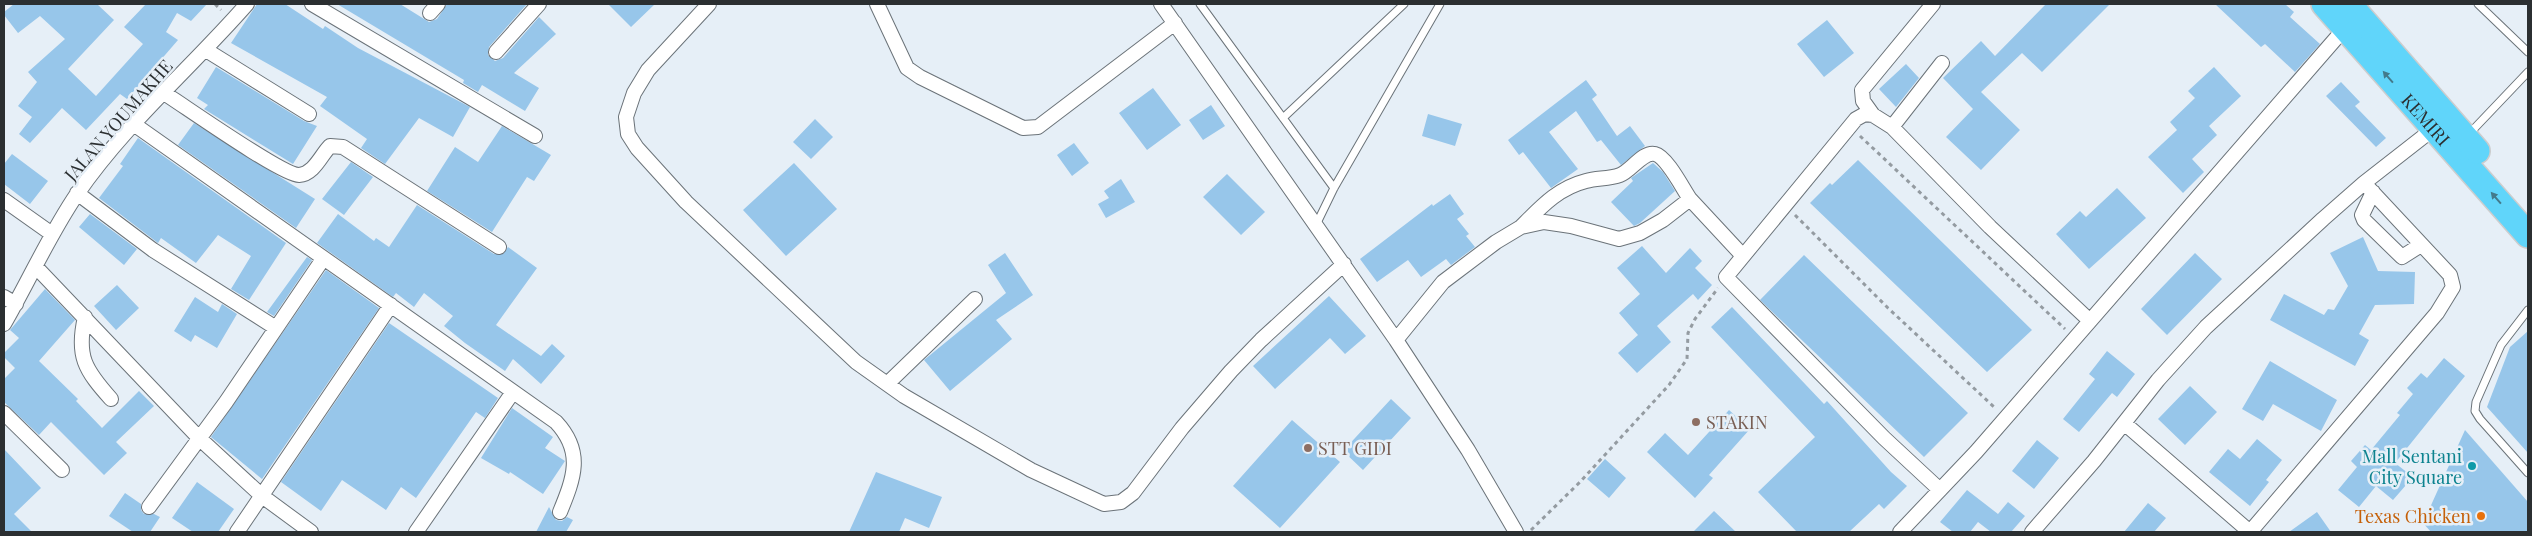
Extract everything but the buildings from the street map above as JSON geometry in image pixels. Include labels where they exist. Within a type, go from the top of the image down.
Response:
[{"type":"highway","name":"KEMIRI","points":[[2324,4],[2345,28],[2441,123]]},
{"type":"highway","points":[[2349,4],[2459,144],[2528,209]]},
{"type":"highway","name":"KEMIRI","points":[[2459,144],[2528,235]]},
{"type":"street","name":"JALAN YOUMAKHE","points":[[4,324],[10,300],[36,267],[52,234],[77,193],[135,125],[248,4]]},
{"type":"street","points":[[312,4],[535,136]]},
{"type":"street","points":[[496,52],[539,4]]},
{"type":"street","points":[[709,4],[648,70],[634,93],[626,117],[628,134],[652,166],[686,202],[856,362],[887,384],[1031,470],[1104,504],[1121,502],[1133,493],[1177,435],[1231,371],[1344,264]]},
{"type":"street","points":[[878,4],[907,68],[920,77],[1023,128],[1038,127],[1175,23]]},
{"type":"street","points":[[1161,4],[1396,340],[1468,450],[1516,532]]},
{"type":"street","points":[[1872,115],[1863,101],[1862,90],[1933,4]]},
{"type":"street","points":[[1900,532],[2006,418],[2089,320],[2345,28]]},
{"type":"street","points":[[206,50],[309,114]]},
{"type":"street","points":[[1892,127],[1942,63]]},
{"type":"street","points":[[164,94],[268,161],[299,175],[313,167],[330,146],[344,147],[499,247]]},
{"type":"street","points":[[1940,490],[1884,438],[1726,277],[1856,118],[1865,114],[1882,118],[1990,227],[2089,320]]},
{"type":"street","points":[[2032,532],[2158,380],[2206,327],[2441,123]]},
{"type":"street","points":[[135,125],[556,422],[571,443],[574,474],[560,512]]},
{"type":"street","points":[[1396,340],[1443,282],[1496,242],[1521,227],[1552,197],[1563,190],[1588,180],[1621,175],[1646,155],[1654,154],[1663,159],[1690,199],[1743,256]]},
{"type":"street","points":[[2124,423],[2250,532],[2446,301],[2453,287],[2450,275],[2368,188]]},
{"type":"street","points":[[2368,188],[2362,215],[2364,220],[2402,257],[2421,245]]},
{"type":"street","points":[[77,193],[153,250],[276,328]]},
{"type":"street","points":[[1521,227],[1544,222],[1571,226],[1618,239],[1640,233],[1663,220],[1690,199]]},
{"type":"street","points":[[4,200],[52,234]]},
{"type":"street","points":[[149,507],[276,328],[323,258]]},
{"type":"street","points":[[36,267],[199,438],[262,496],[312,532]]},
{"type":"street","points":[[887,384],[975,299]]},
{"type":"street","points":[[238,532],[390,305]]},
{"type":"street","points":[[85,317],[80,350],[84,363],[91,377],[111,399]]},
{"type":"street","points":[[416,532],[513,392]]},
{"type":"street","points":[[4,413],[62,470]]},
{"type":"lane","points":[[1200,4],[1334,188]]},
{"type":"lane","points":[[1283,118],[1404,4]]},
{"type":"lane","points":[[1319,229],[1334,188],[1440,4]]},
{"type":"lane","points":[[2478,4],[2528,52]]},
{"type":"lane","points":[[2459,144],[2528,72]]},
{"type":"lane","points":[[2528,310],[2501,345],[2476,402],[2475,411],[2528,473]]},
{"type":"path","points":[[1850,126],[2074,338]]},
{"type":"path","points":[[1784,204],[1888,308],[2006,418]]},
{"type":"path","points":[[1529,532],[1580,482],[1674,378],[1686,359],[1688,333],[1695,319],[1726,277]]},
{"type":"place","name":"STAKIN","points":[[1696,422]]},
{"type":"place","name":"STT GIDI","points":[[1308,448]]},
{"type":"place","name":"Mall Sentani City Square","points":[[2472,466]]},
{"type":"place","name":"Texas Chicken","points":[[2481,516]]}]
